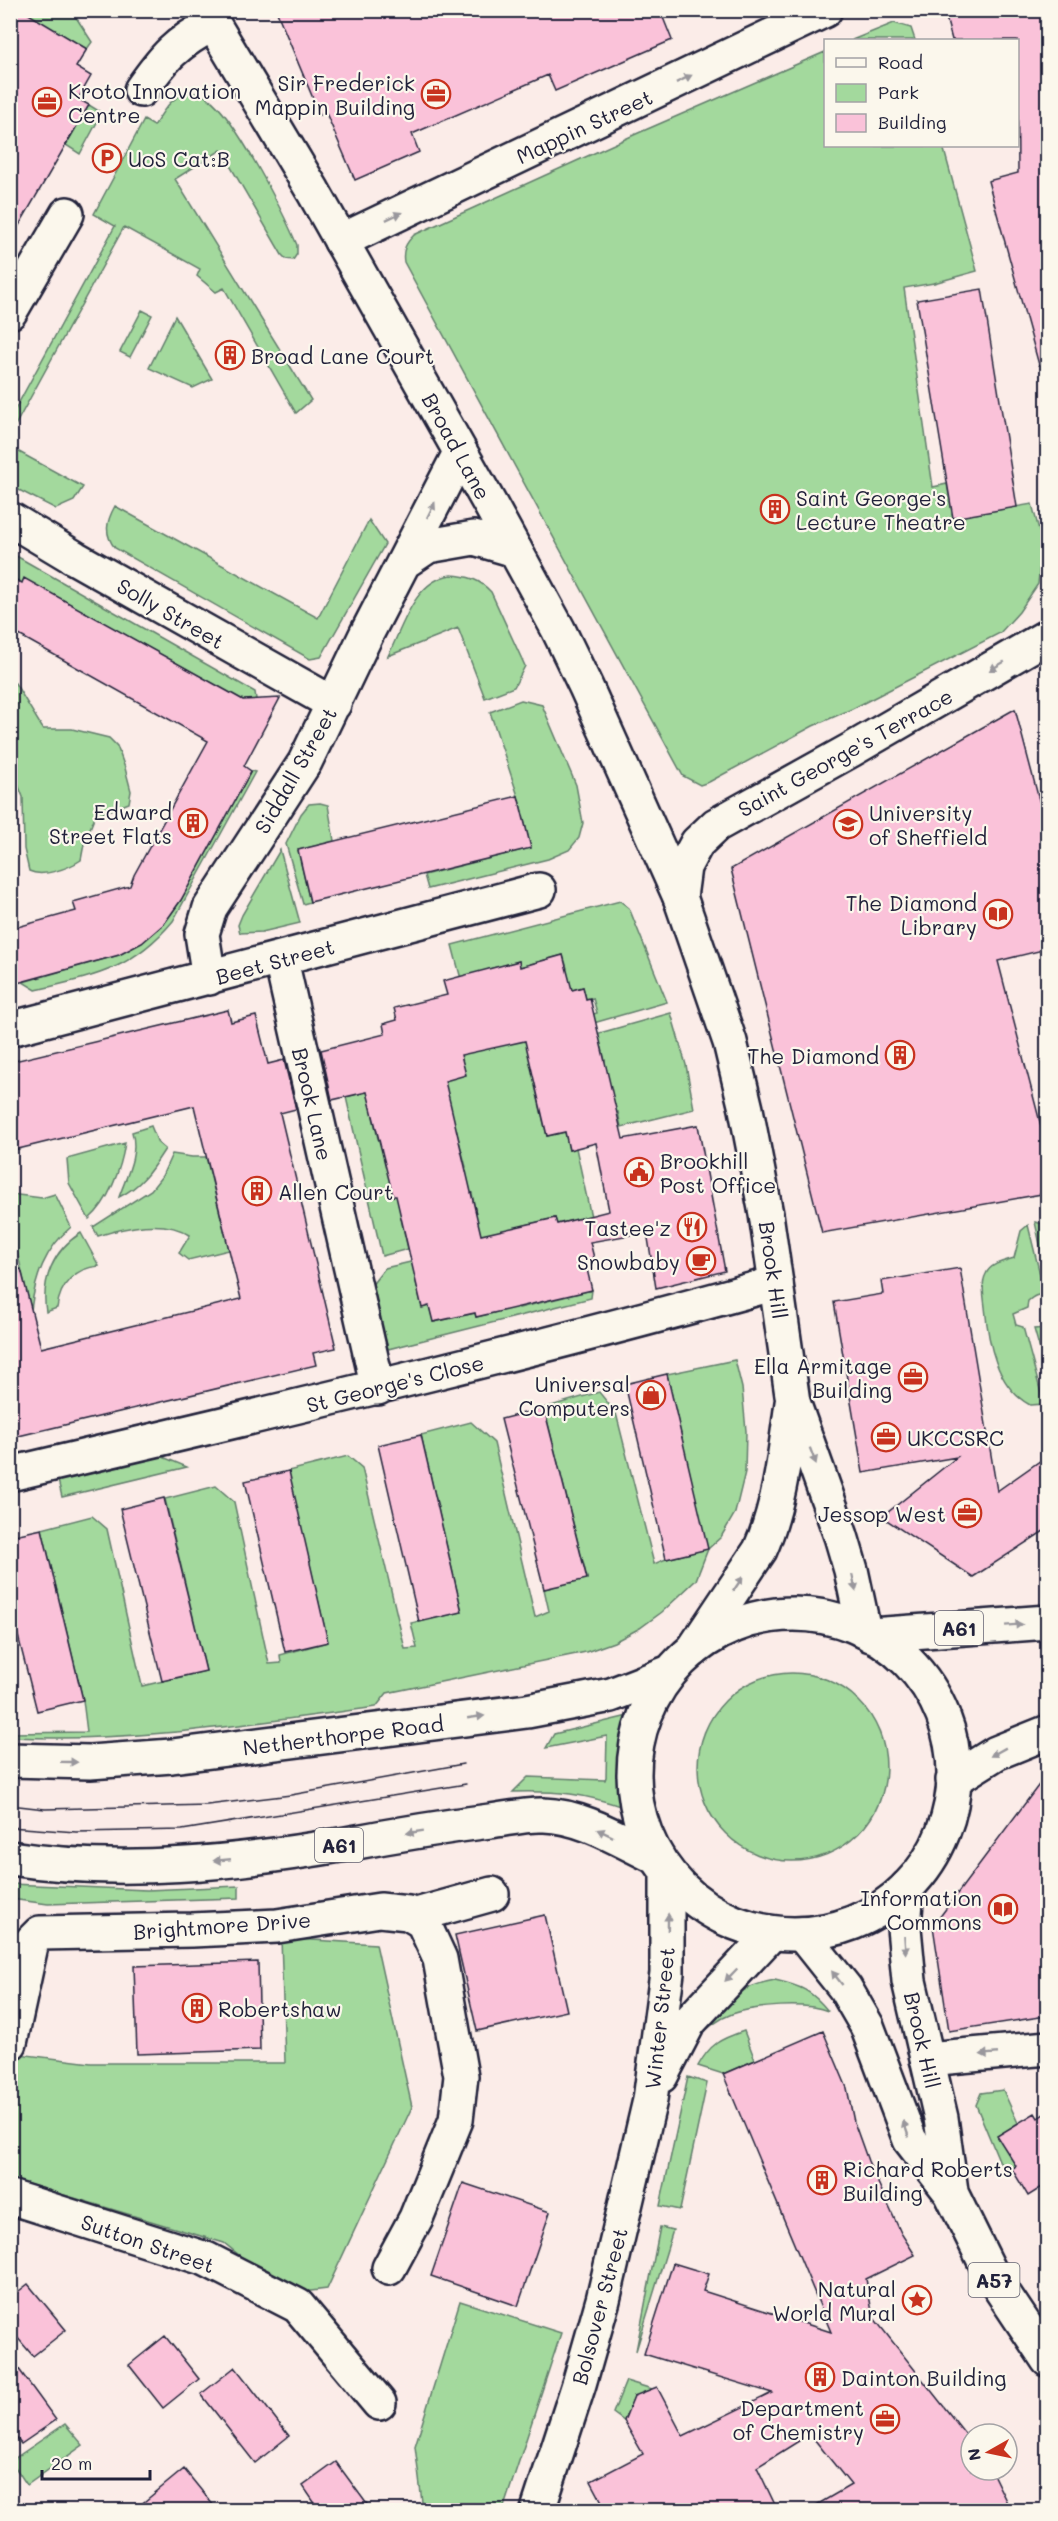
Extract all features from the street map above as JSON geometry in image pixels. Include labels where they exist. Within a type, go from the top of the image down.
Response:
[{"type":"main road","name":"Mappin Street","points":[[341,242],[825,10]]},
{"type":"main road","name":"Broad Lane","points":[[209,17],[341,242],[515,550],[586,687],[680,897]]},
{"type":"main road","points":[[141,90],[164,57],[209,17]]},
{"type":"main road","points":[[10,312],[67,214]]},
{"type":"main road","name":"Siddall Street","points":[[209,978],[202,934],[210,908],[304,762],[367,633],[460,453]]},
{"type":"main road","name":"Solly Street","points":[[10,519],[334,704]]},
{"type":"main road","name":"Siddall Street","points":[[404,562],[428,546],[474,538],[515,550]]},
{"type":"main road","name":"Saint George's Terrace","points":[[680,897],[684,867],[697,843],[716,825],[851,750],[1047,636]]},
{"type":"main road","name":"Beet Street","points":[[10,1029],[281,960],[539,890]]},
{"type":"main road","name":"Brook Hill","points":[[680,897],[733,1053],[757,1159],[793,1402],[841,1536],[868,1633]]},
{"type":"main road","name":"Brook Lane","points":[[281,960],[378,1388]]},
{"type":"main road","name":"St George's Close","points":[[10,1474],[378,1388],[624,1326],[776,1282]]},
{"type":"main road","name":"Brook Hill","points":[[693,1650],[760,1550],[768,1533],[780,1486],[793,1402]]},
{"type":"main road","points":[[776,1615],[812,1615],[868,1633],[903,1658],[922,1680],[938,1705],[950,1742],[953,1780],[944,1827],[935,1849],[907,1887],[870,1915],[825,1931],[787,1934],[752,1929],[713,1913],[681,1888],[663,1865],[640,1819],[635,1787],[635,1756],[646,1714],[670,1672],[693,1650],[708,1639],[741,1623],[776,1615]]},
{"type":"main road","name":"A61","points":[[868,1633],[1047,1622]]},
{"type":"main road","name":"Netherthorpe Road","points":[[10,1760],[90,1762],[172,1756],[527,1711],[611,1695],[670,1672]]},
{"type":"main road","points":[[953,1780],[996,1753],[1047,1732]]},
{"type":"main road","name":"A61","points":[[10,1858],[35,1862],[148,1868],[309,1850],[454,1826],[544,1815],[568,1818],[592,1827],[663,1865]]},
{"type":"main road","name":"Winter Street","points":[[650,2100],[667,1973],[663,1865]]},
{"type":"main road","name":"Brook Hill","points":[[907,1887],[905,1947],[909,1982],[941,2118],[951,2193]]},
{"type":"main road","name":"Brightmore Drive","points":[[10,2043],[32,1941],[40,1933],[277,1926],[381,1910],[408,1913],[413,1916],[492,1894]]},
{"type":"main road","points":[[389,2268],[416,2218],[456,2120],[461,2076],[440,1959],[423,1922],[413,1916]]},
{"type":"main road","name":"Brook Hill","points":[[787,1934],[845,1988],[867,2026],[910,2140],[951,2193],[993,2276],[1047,2360]]},
{"type":"main road","name":"Winter Street","points":[[650,2100],[689,2022],[787,1934]]},
{"type":"main road","points":[[927,2059],[1047,2048]]},
{"type":"main road","name":"Bolsover Street","points":[[538,2511],[603,2300],[650,2100]]},
{"type":"main road","name":"Sutton Street","points":[[10,2197],[206,2259],[298,2306],[379,2403]]},
{"type":"green space","points":[[22,11],[72,11],[92,42],[87,49]]},
{"type":"green space","points":[[894,23],[911,28],[915,39],[854,39]]},
{"type":"green space","points":[[824,52],[824,147],[943,147],[977,271],[934,283],[904,288],[933,487],[947,484],[953,518],[1032,504],[1042,541],[1038,584],[1019,612],[1000,633],[700,785],[683,776],[404,262],[404,250],[414,235],[636,134]]},
{"type":"green space","points":[[186,92],[208,98],[231,124],[270,189],[297,245],[297,254],[293,260],[286,259],[282,255],[221,150],[175,179],[311,400],[296,413],[224,288],[216,292],[197,276],[200,269],[124,227],[11,433],[11,417],[115,226],[94,214],[144,120],[154,126],[171,102]]},
{"type":"green space","points":[[89,105],[102,113],[80,154],[66,145]]},
{"type":"green space","points":[[142,310],[152,315],[130,357],[120,352]]},
{"type":"green space","points":[[175,316],[212,379],[193,388],[149,368]]},
{"type":"green space","points":[[10,447],[83,487],[74,501],[56,509],[11,486]]},
{"type":"green space","points":[[115,506],[318,618],[369,520],[385,544],[321,657],[310,659],[115,548],[109,538],[108,528]]},
{"type":"green space","points":[[11,553],[255,692],[256,699],[249,703],[24,579],[22,583],[11,577]]},
{"type":"green space","points":[[451,575],[473,579],[491,592],[525,666],[514,687],[485,698],[458,628],[388,656],[411,606],[419,595],[438,579]]},
{"type":"green space","points":[[10,680],[15,683],[43,729],[72,729],[109,738],[117,746],[131,791],[129,803],[95,816],[84,844],[81,860],[56,871],[35,873],[29,871],[24,849],[23,797],[11,767]]},
{"type":"green space","points":[[521,700],[542,705],[576,785],[583,823],[579,838],[569,850],[548,859],[428,889],[424,875],[531,848],[518,796],[490,712]]},
{"type":"green space","points":[[251,771],[255,772],[173,921],[158,937],[127,961],[94,975],[36,990],[23,982],[119,955],[142,943],[164,924],[181,900]]},
{"type":"green space","points":[[309,804],[328,805],[334,841],[298,850],[310,902],[303,904],[286,844],[301,814]]},
{"type":"green space","points":[[280,850],[300,923],[262,932],[240,933],[238,925],[242,915]]},
{"type":"green space","points":[[620,901],[629,908],[667,1002],[562,1032],[560,1023],[597,1013],[593,998],[586,999],[583,987],[566,992],[560,970],[567,968],[563,955],[520,967],[519,961],[489,969],[462,983],[452,945]]},
{"type":"green space","points":[[671,1013],[686,1065],[694,1109],[621,1127],[618,1112],[610,1114],[598,1063],[605,1061],[602,1048],[567,1056],[564,1043]]},
{"type":"green space","points":[[535,1037],[564,1079],[535,1086],[547,1136],[565,1132],[569,1150],[576,1148],[593,1226],[570,1225],[569,1221],[557,1224],[555,1218],[522,1226],[450,1253],[475,1209],[472,1193],[465,1195],[459,1169],[466,1167],[458,1137],[437,1083],[459,1049]]},
{"type":"green space","points":[[379,1088],[373,1117],[378,1139],[385,1138],[393,1196],[401,1194],[401,1219],[408,1249],[382,1256],[346,1097]]},
{"type":"green space","points":[[151,1126],[158,1143],[165,1149],[140,1182],[119,1197],[133,1157],[132,1132]]},
{"type":"green space","points":[[125,1143],[113,1184],[103,1204],[89,1219],[69,1183],[67,1159]]},
{"type":"green space","points":[[172,1154],[206,1157],[229,1250],[188,1260],[179,1253],[190,1235],[180,1230],[157,1225],[133,1227],[98,1236],[93,1227],[151,1190],[162,1176]]},
{"type":"green space","points":[[10,1194],[42,1198],[55,1194],[71,1227],[54,1245],[43,1264],[35,1286],[31,1310],[11,1226]]},
{"type":"green space","points":[[1035,1222],[1047,1225],[1047,1276]]},
{"type":"green space","points":[[1028,1225],[1045,1295],[1034,1297],[1028,1301],[1027,1308],[1013,1314],[1016,1325],[1023,1327],[1044,1404],[1030,1405],[1009,1387],[996,1362],[989,1334],[983,1290],[984,1278],[988,1271],[998,1263],[1014,1258],[1021,1231]]},
{"type":"green space","points":[[81,1233],[99,1266],[83,1270],[70,1279],[61,1292],[57,1308],[46,1312],[45,1289],[51,1267],[63,1248]]},
{"type":"green space","points":[[419,1260],[415,1278],[422,1307],[429,1306],[434,1322],[475,1313],[476,1317],[493,1313],[517,1302],[519,1308],[592,1290],[591,1298],[388,1349],[371,1286],[385,1268]]},
{"type":"green space","points":[[1047,1328],[1047,1374],[1034,1329]]},
{"type":"green space","points":[[735,1360],[742,1388],[746,1431],[745,1472],[735,1513],[721,1537],[708,1549],[696,1580],[662,1612],[640,1628],[614,1642],[586,1652],[387,1693],[376,1707],[240,1725],[149,1734],[57,1738],[11,1737],[11,1733],[87,1732],[83,1700],[42,1529],[92,1516],[107,1529],[142,1686],[206,1671],[165,1499],[216,1486],[234,1502],[269,1664],[281,1663],[280,1655],[328,1642],[288,1471],[348,1456],[362,1468],[405,1649],[417,1648],[411,1623],[462,1612],[421,1435],[471,1422],[494,1443],[535,1617],[549,1611],[544,1589],[587,1578],[544,1408],[599,1392],[616,1413],[654,1564],[707,1549],[667,1374]]},
{"type":"green space","points":[[148,1457],[163,1457],[187,1467],[62,1497],[58,1480]]},
{"type":"green space","points":[[792,1673],[828,1680],[844,1689],[858,1701],[870,1715],[879,1731],[886,1767],[879,1803],[870,1819],[858,1833],[844,1845],[828,1854],[792,1861],[756,1854],[740,1845],[726,1833],[714,1819],[705,1803],[698,1767],[705,1731],[714,1715],[726,1701],[740,1689],[756,1680]]},
{"type":"green space","points":[[632,1715],[623,1778],[626,1808],[570,1794],[513,1792],[528,1777],[605,1780],[607,1736],[546,1748],[554,1734]]},
{"type":"green space","points":[[11,1884],[147,1890],[239,1886],[239,1898],[48,1904],[11,1899]]},
{"type":"green space","points":[[281,1938],[376,1944],[412,2107],[327,2289],[287,2294],[224,2243],[11,2179],[11,2053],[91,2063],[285,2063]]},
{"type":"green space","points":[[775,1980],[805,1990],[828,2011],[794,2006],[742,2011],[718,2021],[697,2038],[722,2008],[739,1993],[761,1983]]},
{"type":"green space","points":[[744,2031],[755,2060],[723,2074],[698,2066],[716,2043]]},
{"type":"green space","points":[[688,2077],[707,2083],[680,2210],[660,2206]]},
{"type":"green space","points":[[1003,2090],[1018,2123],[998,2136],[1016,2166],[1004,2172],[976,2105],[981,2093]]},
{"type":"green space","points":[[660,2227],[673,2230],[636,2351]]},
{"type":"green space","points":[[460,2301],[561,2333],[503,2510],[423,2510],[415,2446]]},
{"type":"green space","points":[[626,2381],[652,2389],[634,2397],[624,2421],[613,2413]]},
{"type":"green space","points":[[65,2424],[83,2445],[27,2485],[11,2461]]},
{"type":"building","name":"Kroto Innovation Centre","points":[[10,10],[22,10],[87,49],[76,67],[91,76],[78,99],[89,105],[10,241]]},
{"type":"building","points":[[276,10],[660,10],[672,40],[555,91],[548,75],[412,134],[419,152],[355,180],[326,113],[320,115]]},
{"type":"building","points":[[944,10],[1047,10],[1047,364],[1039,365],[988,181],[1018,173],[1019,39],[952,39]]},
{"type":"building","points":[[982,289],[1017,507],[953,518],[917,300]]},
{"type":"building","name":"Edward Street Flats","points":[[10,577],[22,583],[24,578],[243,700],[280,698],[244,766],[251,771],[181,900],[164,924],[142,943],[119,955],[10,985],[10,929],[76,911],[73,902],[130,886],[208,741],[10,630]]},
{"type":"building","name":"The Diamond","points":[[1015,709],[1047,830],[1047,949],[998,961],[1047,1149],[1047,1193],[822,1233],[731,869]]},
{"type":"building","points":[[518,796],[531,848],[310,902],[298,850]]},
{"type":"building","points":[[563,955],[572,990],[583,987],[586,999],[590,998],[623,1139],[698,1125],[725,1271],[656,1288],[647,1232],[590,1242],[594,1258],[585,1261],[592,1290],[476,1317],[475,1313],[433,1322],[429,1306],[422,1308],[396,1196],[393,1196],[367,1092],[332,1100],[321,1050],[385,1034],[383,1024],[397,1020],[394,1008],[447,995],[443,981],[519,961],[520,967]],"holes":[[[525,1041],[547,1136],[565,1132],[569,1150],[596,1143],[609,1211],[557,1224],[555,1218],[481,1235],[445,1081],[466,1075],[461,1055]]]},
{"type":"building","name":"Allen Court","points":[[228,1010],[231,1022],[256,1016],[268,1064],[284,1060],[296,1109],[280,1113],[336,1348],[313,1353],[316,1365],[10,1438],[10,1270],[21,1269],[41,1348],[241,1299],[194,1106],[10,1151],[10,1062]]},
{"type":"building","name":"Ella Armitage Building","points":[[960,1268],[997,1491],[1047,1456],[1047,1529],[973,1577],[882,1517],[957,1457],[863,1473],[834,1302],[883,1294],[881,1281]]},
{"type":"building","points":[[667,1374],[708,1549],[666,1559],[625,1384]]},
{"type":"building","points":[[544,1408],[587,1579],[544,1589],[501,1419]]},
{"type":"building","points":[[421,1435],[462,1612],[419,1622],[378,1445]]},
{"type":"building","points":[[289,1471],[328,1642],[285,1652],[245,1481]]},
{"type":"building","points":[[164,1498],[206,1671],[162,1681],[120,1509]]},
{"type":"building","points":[[42,1529],[83,1700],[37,1711],[10,1604],[10,1536]]},
{"type":"building","name":"Information Commons","points":[[1047,1774],[1047,1995],[1043,1995],[1046,2016],[949,2031],[933,1926]]},
{"type":"building","points":[[545,1915],[567,2011],[477,2031],[455,1935]]},
{"type":"building","name":"Robertshaw","points":[[258,1962],[260,2050],[137,2054],[134,1966]]},
{"type":"building","points":[[823,2031],[847,2088],[854,2122],[868,2161],[901,2233],[915,2255],[866,2279],[873,2317],[959,2426],[959,2482],[997,2482],[1011,2511],[806,2511],[851,2485],[810,2434],[757,2467],[778,2511],[607,2511],[591,2481],[643,2454],[624,2421],[634,2396],[657,2387],[683,2436],[772,2393],[644,2354],[673,2263],[709,2274],[703,2291],[831,2332],[723,2074]]},
{"type":"building","points":[[1047,2112],[1047,2184],[1028,2196],[1012,2169],[1016,2166],[997,2136],[1035,2113],[1038,2118]]},
{"type":"building","points":[[463,2183],[550,2212],[518,2306],[431,2276]]},
{"type":"building","points":[[28,2284],[66,2330],[33,2356],[10,2329],[10,2298]]},
{"type":"building","points":[[165,2336],[199,2379],[163,2408],[129,2365]]},
{"type":"building","points":[[10,2357],[56,2420],[21,2444],[10,2430]]},
{"type":"building","points":[[235,2367],[289,2436],[255,2463],[201,2394]]},
{"type":"building","points":[[336,2462],[372,2511],[320,2511],[303,2486]]},
{"type":"building","points":[[184,2469],[218,2511],[133,2511]]},
{"type":"tram line","points":[[10,1805],[45,1809],[207,1805],[291,1795],[463,1764]]},
{"type":"tram line","points":[[10,1827],[76,1832],[182,1830],[466,1784]]},
{"type":"place","name":"Sir Frederick Mappin Building","points":[[436,94]]},
{"type":"place","name":"Kroto Innovation Centre","points":[[47,102]]},
{"type":"place","name":"UoS Cat:B","points":[[107,158]]},
{"type":"place","name":"Broad Lane Court","points":[[230,355]]},
{"type":"place","name":"Saint George's Lecture Theatre","points":[[775,509]]},
{"type":"place","name":"Edward Street Flats","points":[[193,823]]},
{"type":"place","name":"University of Sheffield","points":[[848,824]]},
{"type":"place","name":"The Diamond Library","points":[[998,914]]},
{"type":"place","name":"The Diamond","points":[[900,1055]]},
{"type":"place","name":"Brookhill Post Office","points":[[639,1172]]},
{"type":"place","name":"Allen Court","points":[[257,1191]]},
{"type":"place","name":"Tastee'z","points":[[692,1227]]},
{"type":"place","name":"Snowbaby","points":[[701,1261]]},
{"type":"place","name":"Ella Armitage Building","points":[[913,1377]]},
{"type":"place","name":"Universal Computers","points":[[651,1395]]},
{"type":"place","name":"UKCCSRC","points":[[886,1437]]},
{"type":"place","name":"Jessop West","points":[[967,1513]]},
{"type":"place","name":"Information Commons","points":[[1003,1909]]},
{"type":"place","name":"Robertshaw","points":[[197,2008]]},
{"type":"place","name":"Richard Roberts Building","points":[[822,2180]]},
{"type":"place","name":"Natural World Mural","points":[[917,2300]]},
{"type":"place","name":"Dainton Building","points":[[820,2377]]},
{"type":"place","name":"Department of Chemistry","points":[[885,2419]]}]
